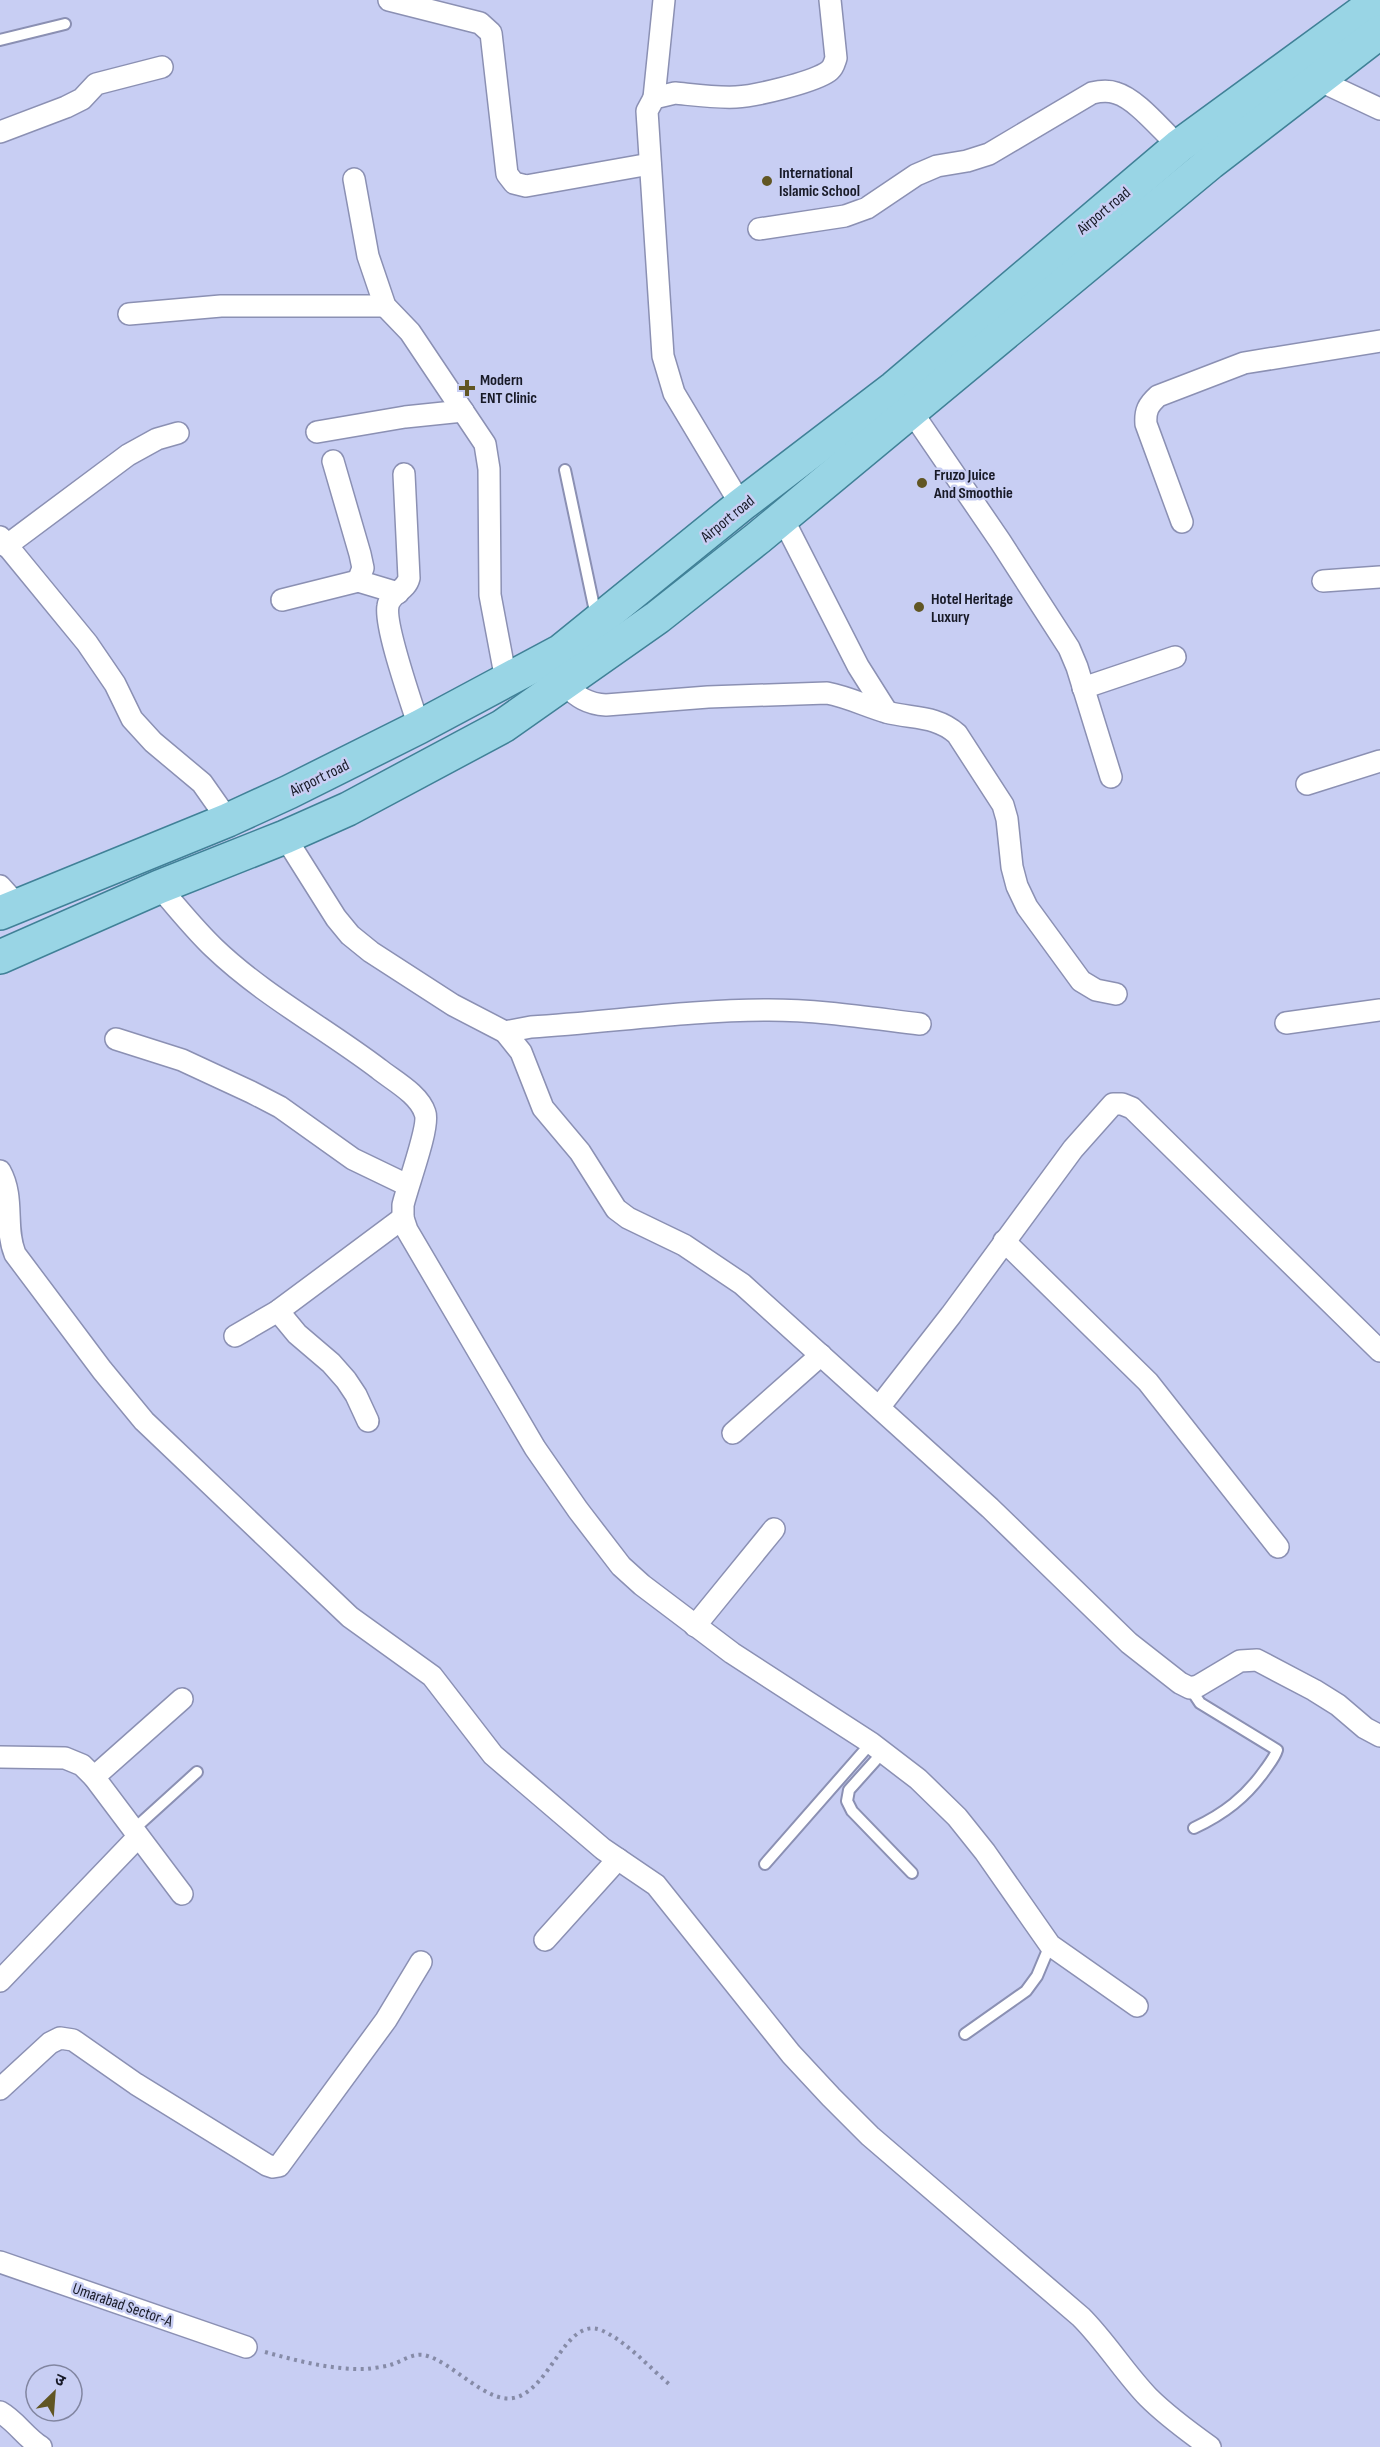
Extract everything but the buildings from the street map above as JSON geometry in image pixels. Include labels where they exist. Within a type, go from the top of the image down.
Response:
[{"type":"main road","name":"Airport road","points":[[6,901],[228,820],[419,727],[561,651],[741,505],[903,399],[1179,146],[1378,0]]},
{"type":"main road","points":[[0,957],[159,887],[285,837],[348,808],[503,726],[658,617],[782,517],[903,399],[1380,32]]},
{"type":"street","points":[[664,0],[654,98],[647,111],[657,235],[663,356],[674,393],[741,505]]},
{"type":"street","points":[[654,98],[675,93],[717,97],[749,96],[828,72],[834,66],[836,58],[830,0]]},
{"type":"street","points":[[397,1],[480,22],[491,33],[507,174],[514,183],[525,186],[650,164]]},
{"type":"street","points":[[0,132],[82,99],[96,84],[162,67]]},
{"type":"street","points":[[1316,79],[1380,109]]},
{"type":"street","points":[[759,229],[845,216],[867,208],[916,175],[937,166],[967,161],[989,154],[1092,93],[1104,91],[1129,99],[1179,146]]},
{"type":"street","points":[[354,179],[368,256],[385,306],[410,332],[482,437],[487,451],[490,596],[506,680]]},
{"type":"street","points":[[129,314],[221,306],[385,306]]},
{"type":"street","points":[[1182,522],[1146,424],[1145,413],[1153,400],[1158,396],[1244,363],[1380,341]]},
{"type":"street","points":[[903,399],[1069,648],[1111,777]]},
{"type":"street","points":[[316,432],[405,417],[463,411]]},
{"type":"street","points":[[178,433],[157,439],[128,454],[3,541],[87,643],[115,684],[132,719],[153,741],[202,783],[228,820]]},
{"type":"street","points":[[333,461],[363,568],[358,581]]},
{"type":"street","points":[[404,474],[409,578],[408,585],[391,598],[387,608],[390,629],[419,727]]},
{"type":"street","points":[[782,517],[858,666],[887,712]]},
{"type":"street","points":[[1323,581],[1380,577]]},
{"type":"street","points":[[282,600],[358,581],[398,593]]},
{"type":"street","points":[[1083,688],[1175,657]]},
{"type":"street","points":[[563,684],[590,704],[606,705],[708,697],[827,693],[852,699],[887,712],[934,720],[947,725],[957,734],[1003,805],[1007,819],[1012,867],[1017,886],[1027,907],[1081,981],[1096,990],[1116,994]]},
{"type":"street","points":[[1307,784],[1380,761]]},
{"type":"street","points":[[285,837],[336,918],[351,935],[371,952],[453,1005],[505,1032],[521,1052],[543,1108],[580,1152],[616,1209],[628,1218],[715,1263],[742,1284],[880,1406],[990,1508],[1129,1643],[1180,1683],[1190,1688],[1198,1686],[1239,1661],[1257,1660],[1314,1690],[1338,1705],[1365,1728],[1380,1736]]},
{"type":"street","points":[[159,887],[213,947],[240,971],[340,1040],[420,1103],[426,1114],[424,1130],[407,1185],[403,1218],[407,1230],[535,1448],[621,1566],[642,1586],[732,1653],[877,1747],[918,1779],[957,1817],[985,1852],[1050,1945],[1137,2006]]},
{"type":"street","points":[[505,1032],[531,1027],[770,1010],[824,1013],[920,1024]]},
{"type":"street","points":[[1286,1023],[1380,1010]]},
{"type":"street","points":[[116,1039],[182,1060],[251,1092],[280,1107],[353,1160],[407,1185]]},
{"type":"street","points":[[880,1406],[1073,1149],[1113,1104],[1122,1104],[1132,1108],[1380,1351]]},
{"type":"street","points":[[0,1171],[8,1190],[9,1233],[15,1254],[102,1370],[144,1421],[350,1617],[432,1676],[448,1694],[476,1735],[494,1755],[618,1859],[656,1885],[791,2054],[854,2121],[1081,2317],[1096,2332],[1147,2396],[1210,2447]]},
{"type":"street","points":[[235,1336],[278,1311],[403,1218]]},
{"type":"street","points":[[1004,1241],[1148,1382],[1278,1547]]},
{"type":"street","points":[[278,1311],[297,1334],[331,1363],[346,1380],[368,1421]]},
{"type":"street","points":[[733,1433],[821,1355]]},
{"type":"street","points":[[695,1626],[774,1530]]},
{"type":"street","points":[[94,1778],[182,1699]]},
{"type":"street","points":[[0,1757],[65,1758],[82,1765],[182,1894]]},
{"type":"street","points":[[0,1981],[136,1834]]},
{"type":"street","points":[[545,1940],[618,1859]]},
{"type":"street","points":[[0,2089],[50,2043],[60,2038],[73,2040],[136,2084],[267,2165],[279,2166],[386,2020],[422,1962]]},
{"type":"street","name":"Umarabad Sector-A","points":[[0,2262],[246,2347]]},
{"type":"street","points":[[0,2412],[12,2419],[28,2438],[41,2447]]},
{"type":"lane","points":[[0,40],[65,24]]},
{"type":"lane","points":[[565,470],[597,623]]},
{"type":"lane","points":[[1190,1688],[1200,1703],[1277,1750],[1255,1784],[1235,1804],[1216,1818],[1194,1828]]},
{"type":"lane","points":[[765,1864],[877,1747]]},
{"type":"lane","points":[[877,1747],[849,1790],[847,1801],[852,1811],[912,1873]]},
{"type":"lane","points":[[136,1834],[197,1772]]},
{"type":"lane","points":[[965,2034],[1026,1991],[1036,1976],[1050,1945]]},
{"type":"path","points":[[246,2347],[314,2365],[368,2368],[390,2365],[422,2354],[438,2360],[499,2396],[513,2398],[531,2391],[546,2374],[570,2338],[589,2328],[600,2330],[625,2345],[669,2384]]},
{"type":"place","name":"International Islamic School","points":[[767,181]]},
{"type":"place","name":"Modern ENT Clinic","points":[[467,388]]},
{"type":"place","name":"Fruzo Juice And Smoothie","points":[[922,483]]},
{"type":"place","name":"Hotel Heritage Luxury","points":[[919,607]]}]
